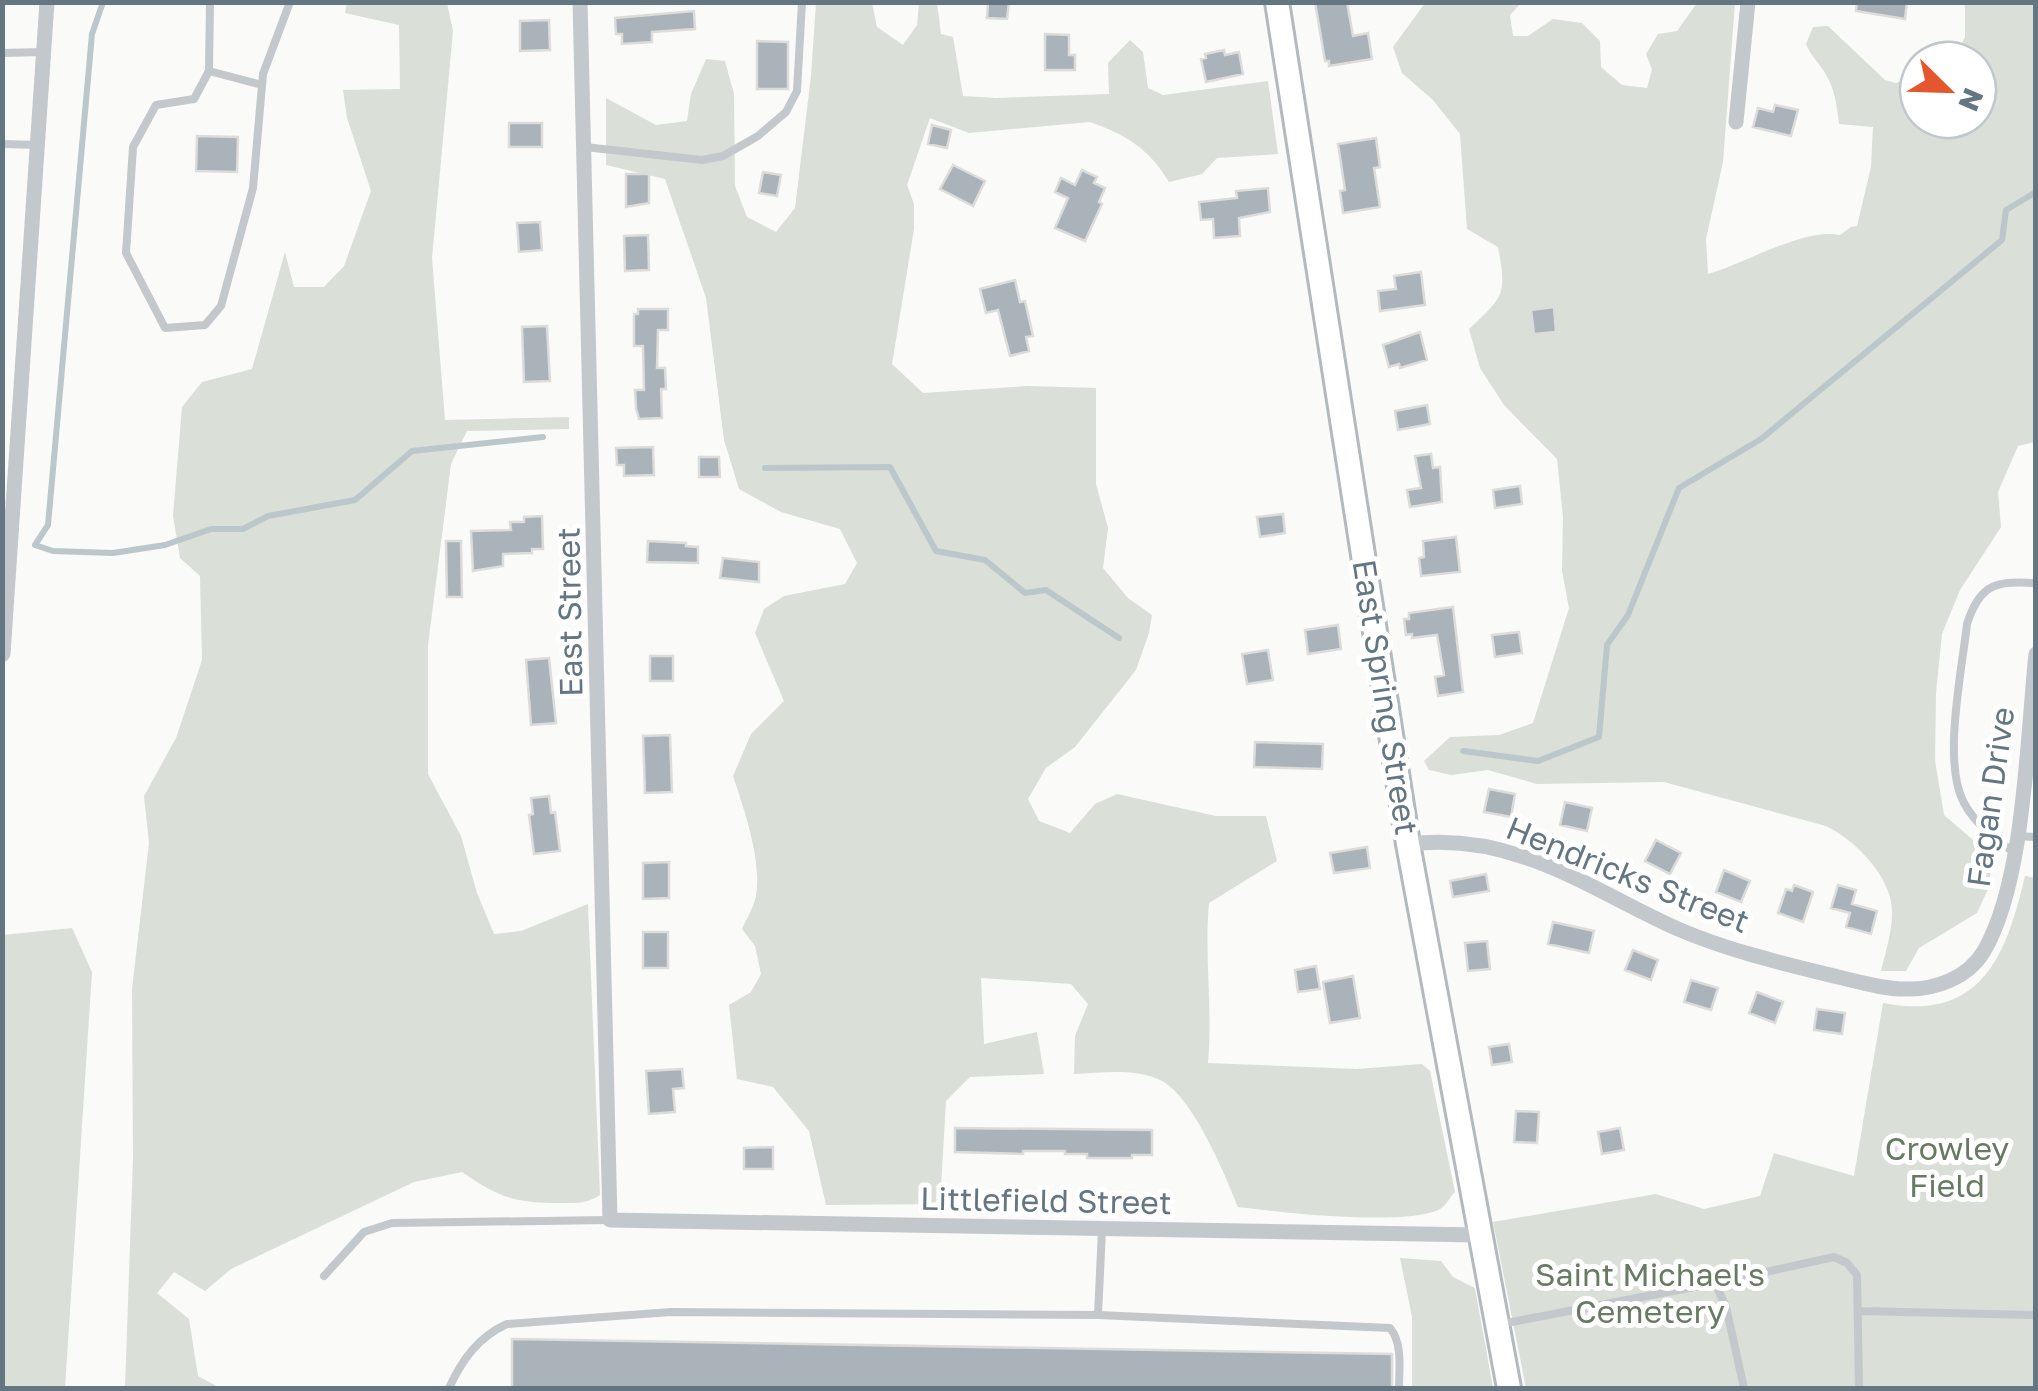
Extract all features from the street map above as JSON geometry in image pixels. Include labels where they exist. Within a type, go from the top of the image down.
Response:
[{"type":"main road","name":"East Spring Street","points":[[1278,2],[1408,844],[1508,1388]]},
{"type":"street","points":[[3,654],[10,435],[39,144],[47,2]]},
{"type":"street","name":"East Street","points":[[580,2],[610,1220]]},
{"type":"street","points":[[1736,122],[1748,2]]},
{"type":"street","name":"Fagan Drive","points":[[1884,987],[1906,989],[1942,984],[1969,969],[1981,956],[1995,926],[2030,776],[2036,654]]},
{"type":"street","name":"Hendricks Street","points":[[1408,844],[1447,841],[1516,854],[1543,863],[1682,931],[1798,967],[1884,987]]},
{"type":"street","name":"Littlefield Street","points":[[610,1220],[1480,1234]]},
{"type":"lane","points":[[210,2],[209,71],[194,99],[156,105],[132,147],[126,253],[164,328],[205,324],[221,306],[253,188],[262,85],[276,34],[290,2]]},
{"type":"lane","points":[[585,147],[702,160],[724,156],[758,136],[786,112],[798,91],[802,2]]},
{"type":"lane","points":[[2,54],[45,52]]},
{"type":"lane","points":[[209,71],[262,85]]},
{"type":"lane","points":[[2,144],[39,144]]},
{"type":"lane","points":[[2014,853],[1989,834],[1966,808],[1958,792],[1954,753],[1967,624],[1973,605],[1993,586],[2036,583]]},
{"type":"lane","points":[[2,671],[3,654]]},
{"type":"lane","points":[[2017,836],[2036,838]]},
{"type":"lane","points":[[324,1276],[364,1232],[392,1224],[610,1220]]},
{"type":"lane","points":[[1098,1315],[1102,1229]]},
{"type":"lane","points":[[1497,1324],[1834,1257],[1848,1263],[1857,1275],[1858,1388]]},
{"type":"lane","points":[[1716,1283],[1726,1307],[1744,1388]]},
{"type":"lane","points":[[1859,1311],[2036,1315]]},
{"type":"lane","points":[[450,1388],[470,1350],[507,1324],[671,1312],[1098,1315],[1390,1328],[1396,1336],[1399,1354],[1398,1388]]},
{"type":"green space","points":[[347,3],[447,3],[453,31],[432,258],[445,420],[569,417],[569,429],[467,431],[451,464],[428,645],[428,774],[461,836],[477,893],[494,934],[521,931],[588,904],[600,1195],[577,1203],[519,1200],[487,1188],[462,1172],[414,1182],[231,1269],[205,1291],[174,1272],[157,1293],[189,1319],[198,1376],[220,1388],[125,1388],[133,1159],[132,989],[149,843],[144,796],[176,738],[202,660],[200,576],[180,558],[173,516],[182,407],[202,382],[252,369],[285,252],[294,287],[324,287],[344,266],[371,191],[347,118],[343,90],[400,89],[399,25],[345,13]]},
{"type":"green space","points":[[816,3],[872,3],[877,27],[903,45],[917,25],[919,3],[937,3],[941,34],[953,37],[963,96],[1109,94],[1108,63],[1130,40],[1143,52],[1148,88],[1163,95],[1268,81],[1278,154],[1217,158],[1202,174],[1169,182],[1136,144],[1090,122],[969,133],[930,118],[907,185],[914,204],[914,229],[892,364],[923,393],[1028,386],[1096,388],[1096,484],[1108,528],[1103,568],[1128,598],[1152,615],[1136,670],[1075,747],[1046,768],[1028,799],[1039,821],[1070,833],[1095,804],[1117,794],[1216,816],[1266,816],[1277,861],[1209,903],[1208,1063],[1356,1069],[1422,1064],[1430,1071],[1455,1192],[1440,1209],[1372,1218],[1238,1207],[1206,1137],[1172,1088],[1140,1074],[1074,1074],[1075,1036],[1088,1004],[1071,984],[981,978],[984,1044],[1037,1032],[1044,1074],[970,1077],[946,1101],[940,1204],[826,1205],[809,1131],[773,1087],[737,1079],[729,1005],[751,992],[761,974],[755,946],[742,929],[755,900],[757,871],[752,838],[733,776],[751,734],[784,701],[755,633],[764,609],[784,596],[845,584],[857,563],[840,529],[781,512],[739,489],[724,440],[706,298],[665,179],[606,165],[606,98],[656,125],[687,121],[691,94],[706,59],[725,61],[734,94],[735,186],[747,217],[776,232],[795,208]]},
{"type":"green space","points":[[1425,3],[1521,3],[1510,15],[1513,36],[1528,36],[1553,19],[1582,23],[1600,41],[1601,67],[1622,85],[1647,88],[1652,69],[1646,54],[1658,34],[1677,31],[1697,3],[1735,3],[1723,162],[1706,239],[1708,274],[1792,241],[1840,235],[1857,226],[1871,167],[1873,127],[1839,124],[1831,85],[1806,44],[1813,27],[1828,26],[1885,80],[1898,82],[1898,140],[1998,140],[1998,40],[1964,40],[1962,3],[2035,3],[2035,442],[2018,446],[1998,492],[2001,527],[1960,590],[1942,634],[1936,693],[1935,760],[1944,815],[1972,839],[1992,864],[1988,889],[1977,913],[1919,948],[1906,971],[1881,971],[1892,919],[1891,901],[1882,878],[1857,848],[1826,826],[1664,782],[1537,784],[1488,770],[1451,775],[1429,770],[1424,761],[1450,737],[1499,735],[1533,723],[1569,608],[1562,571],[1563,517],[1557,459],[1504,405],[1480,368],[1469,329],[1500,294],[1498,247],[1467,229],[1460,134],[1433,100],[1402,73],[1393,47]]},
{"type":"green space","name":"Saint Michael's Cemetery","points":[[2025,876],[2035,878],[2035,1388],[1526,1388],[1493,1222],[1656,1194],[1704,1209],[1760,1196],[1774,1153],[1854,1176],[1883,1003],[1944,1003],[1966,993],[1984,977],[2009,933]]},
{"type":"green space","points":[[72,928],[92,972],[65,1388],[3,1388],[3,935]]},
{"type":"green space","points":[[1400,1258],[1441,1261],[1453,1277],[1475,1288],[1493,1388],[1412,1388],[1412,1317]]},
{"type":"building","points":[[988,2],[1009,2],[1007,19],[987,18]]},
{"type":"building","points":[[1315,2],[1347,2],[1353,36],[1368,33],[1372,59],[1329,66]]},
{"type":"building","points":[[1857,2],[1907,2],[1905,19],[1856,11]]},
{"type":"building","points":[[694,11],[695,29],[652,32],[652,42],[622,44],[622,34],[616,34],[615,18]]},
{"type":"building","points":[[549,20],[550,50],[520,51],[520,21]]},
{"type":"building","points":[[1045,34],[1069,35],[1069,55],[1075,55],[1075,70],[1045,70]]},
{"type":"building","points":[[757,41],[788,42],[788,89],[757,89]]},
{"type":"building","points":[[1224,50],[1225,55],[1239,52],[1243,74],[1206,82],[1201,59],[1206,58],[1205,54]]},
{"type":"building","points":[[1775,105],[1798,110],[1791,136],[1753,127],[1758,108],[1773,112]]},
{"type":"building","points":[[509,123],[542,123],[542,147],[509,147]]},
{"type":"building","points":[[932,125],[951,130],[947,148],[928,144]]},
{"type":"building","points":[[197,136],[238,137],[237,172],[196,171]]},
{"type":"building","points":[[1376,138],[1380,167],[1374,168],[1380,207],[1343,213],[1340,191],[1345,190],[1338,144]]},
{"type":"building","points":[[953,165],[985,181],[973,206],[940,189]]},
{"type":"building","points":[[1082,170],[1097,177],[1094,183],[1105,188],[1085,241],[1055,228],[1068,198],[1055,192],[1061,178],[1075,185]]},
{"type":"building","points":[[763,172],[781,175],[777,196],[759,193]]},
{"type":"building","points":[[626,174],[649,174],[649,203],[626,207]]},
{"type":"building","points":[[1268,188],[1270,212],[1239,218],[1240,236],[1214,238],[1213,219],[1201,220],[1199,202],[1237,198],[1236,191]]},
{"type":"building","points":[[540,222],[542,250],[519,252],[517,223]]},
{"type":"building","points":[[648,235],[649,270],[625,271],[624,236]]},
{"type":"building","points":[[1421,272],[1425,305],[1380,311],[1378,291],[1396,289],[1394,276]]},
{"type":"building","points":[[1015,280],[1020,302],[1025,301],[1033,336],[1026,337],[1029,351],[1010,356],[998,310],[986,313],[980,289]]},
{"type":"building","points":[[1554,307],[1556,332],[1534,334],[1531,310]]},
{"type":"building","points":[[638,309],[668,309],[668,330],[658,330],[657,368],[665,368],[666,389],[661,389],[662,418],[639,419],[636,408],[635,390],[644,390],[643,346],[634,346],[634,314],[638,314]]},
{"type":"building","points":[[547,326],[550,381],[524,382],[522,327]]},
{"type":"building","points":[[1420,332],[1427,360],[1389,367],[1383,345]]},
{"type":"building","points":[[1427,405],[1430,424],[1398,430],[1395,411]]},
{"type":"building","points":[[653,447],[654,475],[624,476],[624,465],[617,465],[616,448]]},
{"type":"building","points":[[1431,454],[1433,468],[1440,467],[1442,502],[1410,507],[1407,490],[1421,488],[1415,456]]},
{"type":"building","points":[[699,457],[719,457],[720,477],[699,477]]},
{"type":"building","points":[[1520,486],[1522,504],[1495,508],[1493,490]]},
{"type":"building","points":[[1283,514],[1285,533],[1260,537],[1257,517]]},
{"type":"building","points":[[542,516],[543,549],[503,554],[503,566],[473,571],[471,531],[511,530],[510,522]]},
{"type":"building","points":[[1456,537],[1460,572],[1421,576],[1419,558],[1424,557],[1423,541]]},
{"type":"building","points":[[446,541],[461,541],[462,597],[447,597]]},
{"type":"building","points":[[648,541],[698,547],[698,563],[647,562]]},
{"type":"building","points":[[723,558],[759,562],[759,582],[720,578]]},
{"type":"building","points":[[1453,607],[1463,692],[1438,696],[1435,677],[1444,675],[1437,635],[1412,638],[1412,634],[1406,635],[1404,619],[1409,619],[1409,613]]},
{"type":"building","points":[[1338,625],[1341,649],[1308,654],[1305,630]]},
{"type":"building","points":[[1519,632],[1522,653],[1495,657],[1492,635]]},
{"type":"building","points":[[1268,650],[1273,680],[1247,684],[1242,654]]},
{"type":"building","points":[[650,656],[673,656],[673,681],[650,681]]},
{"type":"building","points":[[549,658],[556,723],[531,725],[526,660]]},
{"type":"building","points":[[670,735],[672,792],[645,793],[643,736]]},
{"type":"building","points":[[1255,742],[1323,744],[1322,769],[1254,767]]},
{"type":"building","points":[[1489,789],[1515,794],[1511,817],[1484,812]]},
{"type":"building","points":[[549,796],[560,851],[534,854],[531,798]]},
{"type":"building","points":[[1565,802],[1592,808],[1587,831],[1560,825]]},
{"type":"building","points":[[1656,840],[1681,853],[1670,874],[1645,861]]},
{"type":"building","points":[[1367,847],[1370,868],[1334,873],[1330,853]]},
{"type":"building","points":[[669,862],[669,898],[643,899],[643,863]]},
{"type":"building","points":[[1724,870],[1750,881],[1741,902],[1716,892]]},
{"type":"building","points":[[1486,874],[1489,891],[1453,897],[1450,881]]},
{"type":"building","points":[[1794,885],[1813,892],[1803,922],[1778,913],[1786,889],[1792,891]]},
{"type":"building","points":[[1838,885],[1856,890],[1852,904],[1877,911],[1871,934],[1846,927],[1850,913],[1831,908]]},
{"type":"building","points":[[1553,922],[1594,931],[1589,953],[1548,944]]},
{"type":"building","points":[[643,932],[668,932],[668,968],[643,968]]},
{"type":"building","points":[[1487,941],[1490,969],[1468,971],[1465,943]]},
{"type":"building","points":[[1633,950],[1658,960],[1651,980],[1625,970]]},
{"type":"building","points":[[1316,966],[1320,989],[1298,992],[1295,970]]},
{"type":"building","points":[[1353,976],[1360,1018],[1330,1023],[1323,982]]},
{"type":"building","points":[[1691,980],[1718,988],[1711,1010],[1684,1002]]},
{"type":"building","points":[[1757,992],[1783,1002],[1775,1023],[1749,1013]]},
{"type":"building","points":[[1817,1009],[1845,1013],[1842,1034],[1814,1030]]},
{"type":"building","points":[[1509,1044],[1512,1062],[1492,1065],[1489,1047]]},
{"type":"building","points":[[682,1069],[684,1088],[673,1089],[675,1112],[649,1114],[646,1071]]},
{"type":"building","points":[[1516,1111],[1539,1112],[1537,1143],[1514,1142]]},
{"type":"building","points":[[955,1128],[1152,1130],[1152,1155],[1087,1158],[1087,1154],[1065,1151],[955,1152]]},
{"type":"building","points":[[1620,1128],[1624,1150],[1602,1154],[1598,1132]]},
{"type":"building","points":[[773,1147],[773,1169],[744,1169],[744,1148]]},
{"type":"building","points":[[512,1339],[1392,1354],[1392,1388],[512,1388]]},
{"type":"waterway","points":[[103,2],[92,34],[48,525],[35,545],[53,551],[113,553],[165,545],[211,529],[243,529],[268,516],[355,500],[412,451],[543,437]]},
{"type":"waterway","points":[[1463,751],[1538,761],[1599,737],[1607,645],[1628,615],[1679,488],[1761,439],[2002,240],[2006,210],[2036,192]]},
{"type":"waterway","points":[[765,468],[890,467],[936,551],[985,560],[1025,593],[1046,590],[1119,638]]},
{"type":"park label","name":"Crowley Field","points":[[1947,1166]]}]
